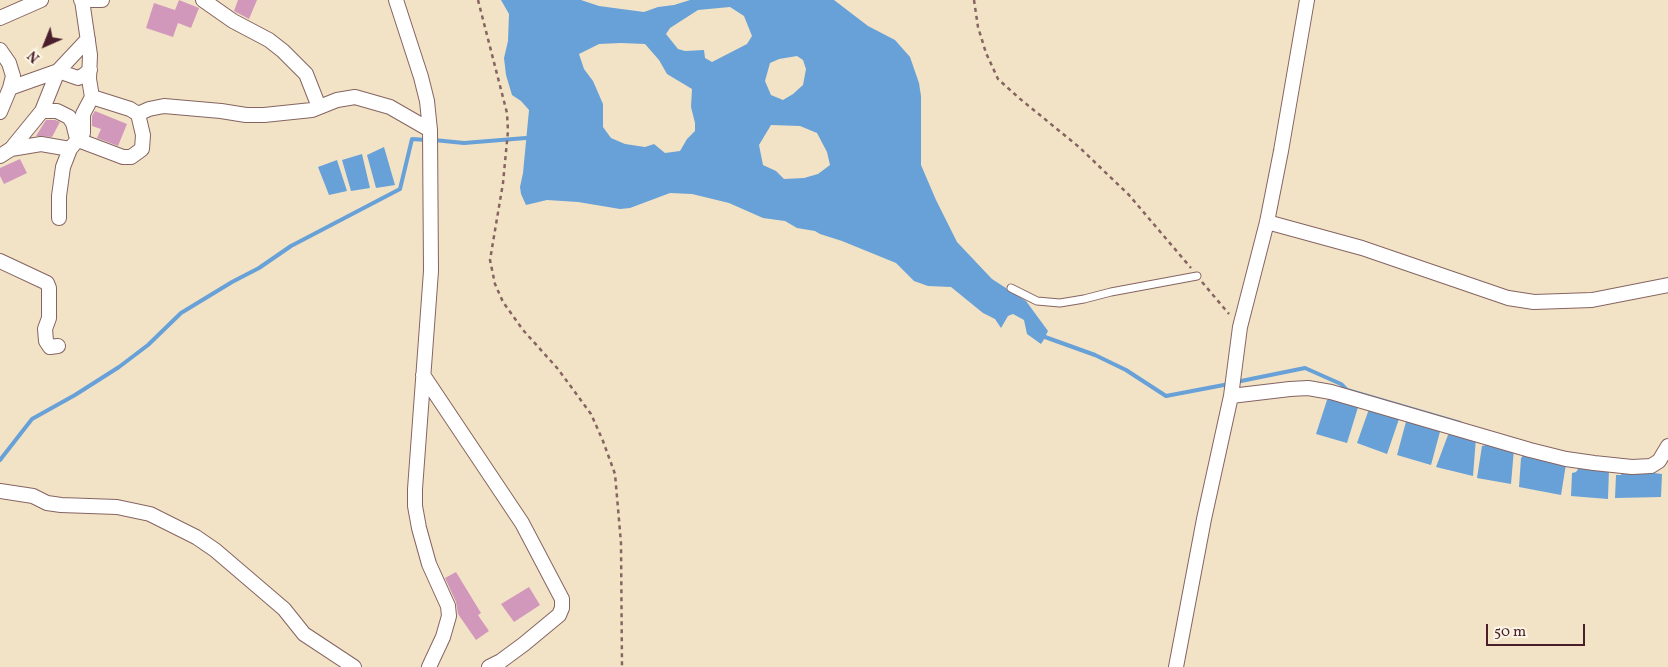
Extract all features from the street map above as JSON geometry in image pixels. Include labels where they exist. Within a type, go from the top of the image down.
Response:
[{"type":"street","points":[[0,18],[41,0]]},
{"type":"street","points":[[59,218],[59,196],[63,167],[74,144],[84,130],[83,114],[92,97],[88,39],[81,0],[102,0]]},
{"type":"street","points":[[203,0],[233,21],[269,40],[283,51],[306,74],[319,107]]},
{"type":"street","points":[[396,0],[421,77],[428,109],[430,130],[431,271],[415,472],[415,506],[429,564],[448,606],[449,616],[444,637],[429,667]]},
{"type":"street","points":[[1176,667],[1204,519],[1232,396],[1240,327],[1267,222],[1281,151],[1307,0]]},
{"type":"street","points":[[5,153],[42,112],[58,71],[88,39]]},
{"type":"street","points":[[0,50],[9,63],[13,76],[0,112]]},
{"type":"street","points":[[10,88],[58,71],[78,78],[90,70]]},
{"type":"street","points":[[5,153],[42,144],[74,144],[131,157],[142,150],[144,135],[138,114],[130,109],[92,97]]},
{"type":"street","points":[[138,114],[164,106],[253,116],[294,112],[319,107],[347,97],[364,98],[402,112],[430,130]]},
{"type":"street","points":[[42,112],[57,111],[69,117],[73,123],[74,144]]},
{"type":"street","points":[[1267,222],[1362,248],[1508,298],[1534,302],[1592,300],[1668,285]]},
{"type":"street","points":[[0,261],[47,283],[49,288],[49,318],[45,329],[46,341],[50,347],[58,346]]},
{"type":"street","points":[[423,375],[522,523],[562,599],[562,608],[559,616],[501,661],[489,667]]},
{"type":"street","points":[[1232,396],[1278,389],[1308,388],[1320,390],[1378,404],[1566,460],[1632,467],[1651,466],[1659,461],[1668,446]]},
{"type":"street","points":[[0,491],[33,496],[48,503],[61,505],[117,507],[150,514],[215,550],[284,609],[304,634],[354,667]]},
{"type":"lane","points":[[1011,288],[1037,301],[1060,303],[1196,276]]},
{"type":"path","points":[[478,0],[507,113],[508,131],[502,192],[490,260],[495,284],[503,302],[523,330],[558,369],[591,414],[604,441],[615,474],[621,543],[622,667]]},
{"type":"path","points":[[974,0],[978,27],[986,53],[998,80],[1079,147],[1129,195],[1240,327]]},
{"type":"water","points":[[501,0],[581,0],[599,6],[644,12],[690,0],[834,0],[868,26],[895,40],[910,57],[919,83],[921,96],[921,165],[936,200],[957,242],[992,279],[1026,301],[1048,331],[1043,341],[1041,344],[1027,334],[1024,320],[1013,314],[1008,316],[1001,328],[995,319],[983,313],[951,287],[928,286],[914,281],[896,263],[815,231],[797,228],[785,221],[763,218],[729,203],[692,194],[670,193],[630,208],[620,209],[578,202],[547,200],[526,205],[520,187],[529,110],[512,95],[506,75],[504,58],[508,41],[509,14]],"holes":[[[730,7],[744,16],[752,36],[747,44],[712,62],[705,58],[704,50],[685,51],[678,49],[666,34],[670,28],[698,10]],[[599,44],[645,44],[659,60],[667,74],[692,89],[691,107],[695,131],[687,139],[680,151],[665,153],[654,144],[645,147],[625,144],[611,138],[603,127],[603,104],[593,81],[584,69],[579,54]],[[797,56],[803,60],[806,69],[803,85],[783,100],[771,95],[765,81],[770,63],[779,59]],[[771,125],[800,126],[817,133],[827,152],[830,165],[818,174],[804,178],[784,179],[776,171],[763,165],[759,145]]]},
{"type":"water","points":[[384,147],[395,185],[376,188],[367,155]]},
{"type":"water","points":[[362,154],[370,188],[351,191],[342,160]]},
{"type":"water","points":[[337,160],[347,191],[329,195],[318,167]]},
{"type":"water","points":[[1331,397],[1359,404],[1347,443],[1316,434],[1327,400]]},
{"type":"water","points":[[1369,409],[1399,419],[1387,454],[1357,443]]},
{"type":"water","points":[[1407,418],[1441,428],[1431,465],[1397,455]]},
{"type":"water","points":[[1455,431],[1476,438],[1473,476],[1436,467],[1448,435]]},
{"type":"water","points":[[1491,444],[1514,449],[1511,484],[1477,478],[1482,446]]},
{"type":"water","points":[[1525,453],[1566,464],[1561,495],[1519,487],[1521,458]]},
{"type":"water","points":[[1582,464],[1609,469],[1608,499],[1571,496],[1572,473],[1576,472]]},
{"type":"water","points":[[1623,469],[1662,474],[1661,497],[1615,498],[1616,475],[1621,475]]},
{"type":"building","points":[[179,0],[199,8],[191,28],[178,23],[173,37],[146,28],[154,3],[175,10]]},
{"type":"building","points":[[238,0],[257,0],[249,19],[234,11]]},
{"type":"building","points":[[95,111],[127,124],[118,146],[97,138],[101,129],[92,126],[92,116]]},
{"type":"building","points":[[46,120],[60,122],[52,137],[36,136]]},
{"type":"building","points":[[20,159],[27,173],[4,184],[0,176],[0,168]]},
{"type":"building","points":[[456,572],[481,613],[478,615],[489,631],[476,640],[458,614],[456,602],[445,578]]},
{"type":"building","points":[[529,587],[540,605],[514,622],[501,604]]},
{"type":"waterway","points":[[434,140],[464,143],[526,138]]},
{"type":"waterway","points":[[0,460],[32,419],[119,367],[148,345],[181,313],[259,268],[291,246],[400,189],[412,139],[427,140]]},
{"type":"waterway","points":[[1045,337],[1095,355],[1126,370],[1166,396],[1229,384]]},
{"type":"waterway","points":[[1236,382],[1305,368],[1341,384],[1347,390],[1460,423]]}]
